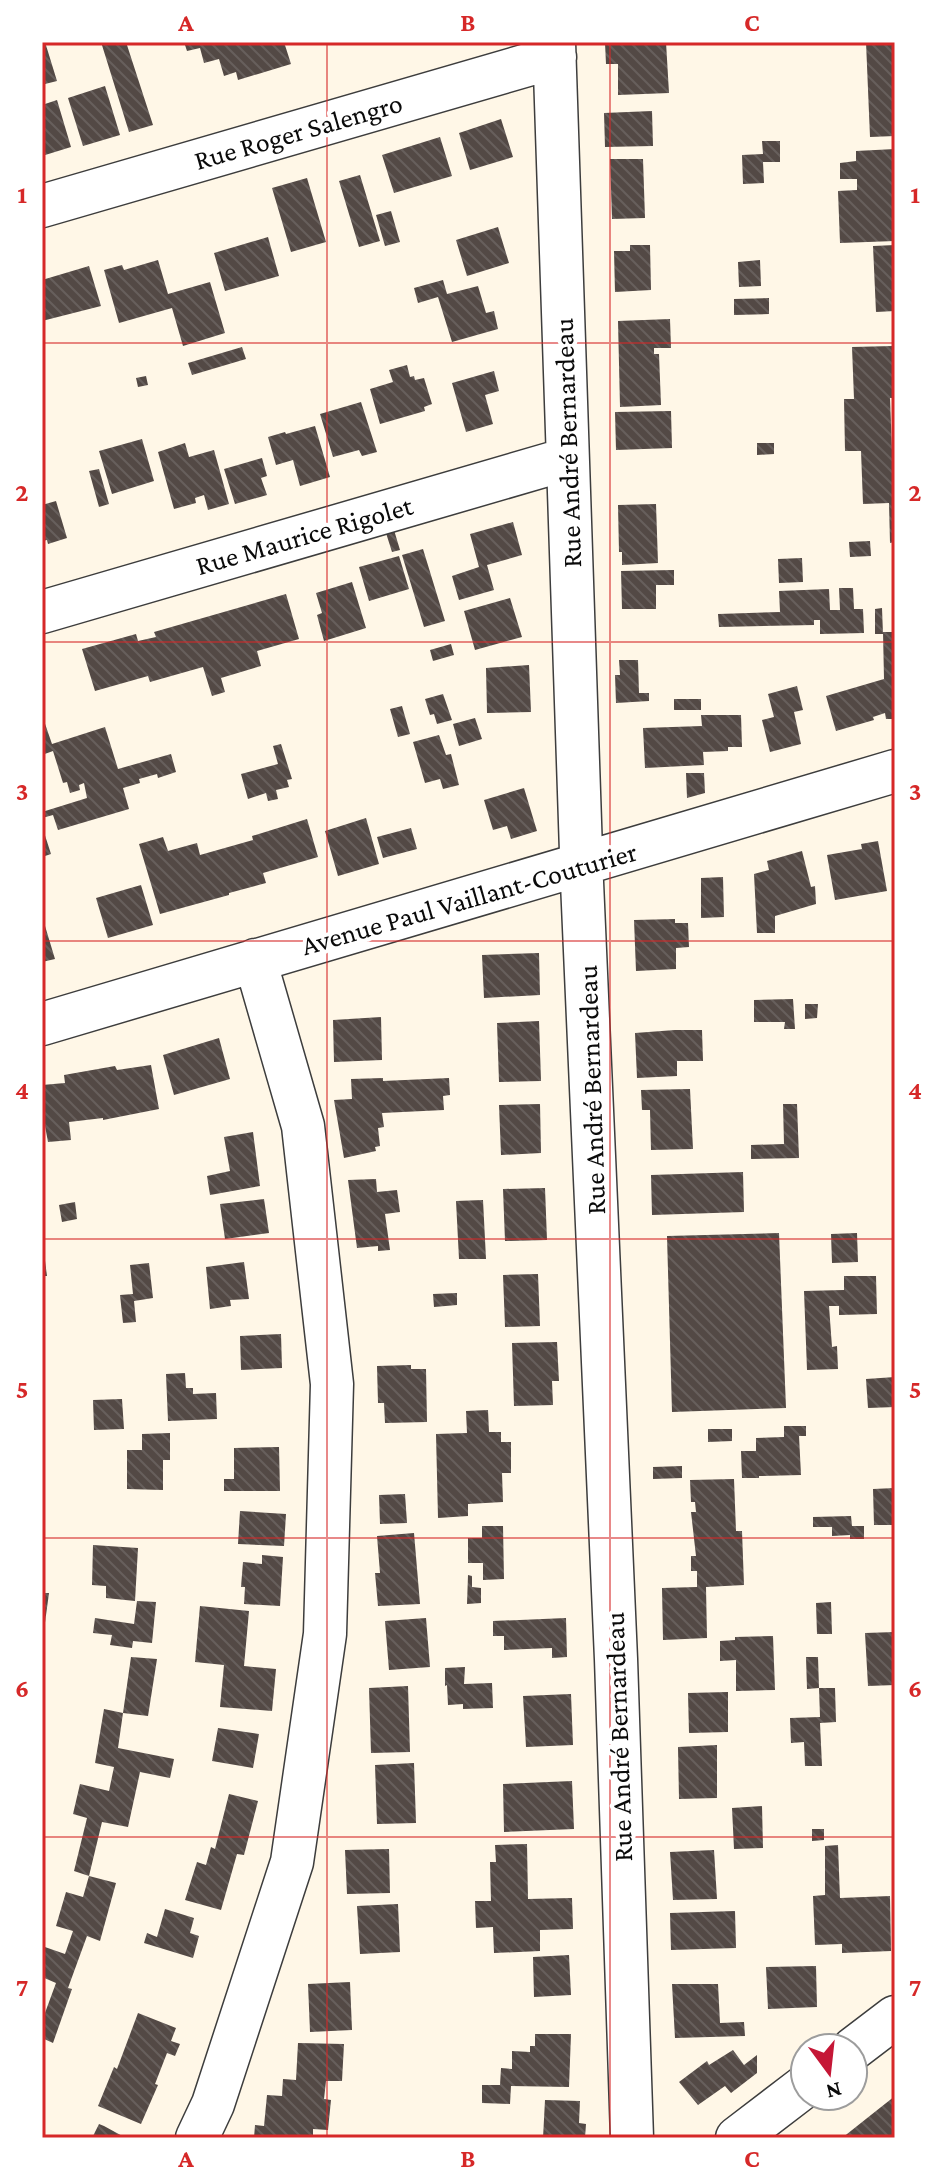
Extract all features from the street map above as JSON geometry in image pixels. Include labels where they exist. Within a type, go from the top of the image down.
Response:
[{"type":"street","name":"Rue Roger Salengro","points":[[42,206],[554,50]]},
{"type":"street","name":"Rue André Bernardeau","points":[[554,50],[582,865],[616,1659],[632,2138]]},
{"type":"street","name":"Rue Maurice Rigolet","points":[[42,612],[567,459]]},
{"type":"street","name":"Avenue Paul Vaillant-Couturier","points":[[42,1024],[895,771]]},
{"type":"street","points":[[197,2138],[213,2104],[292,1862],[325,1634],[332,1384],[303,1126],[255,960]]},
{"type":"street","points":[[869,2037],[895,2017]]},
{"type":"street","points":[[737,2138],[789,2098]]},
{"type":"building","points":[[42,42],[45,42],[57,81],[45,84],[42,73]]},
{"type":"building","points":[[101,42],[126,42],[153,125],[129,132]]},
{"type":"building","points":[[184,42],[284,42],[291,64],[238,80],[236,72],[224,76],[219,59],[204,63],[200,48],[187,51]]},
{"type":"building","points":[[666,42],[669,93],[618,95],[618,64],[606,64],[605,43]]},
{"type":"building","points":[[866,42],[895,42],[895,136],[870,137]]},
{"type":"building","points":[[105,86],[120,135],[83,146],[68,98]]},
{"type":"building","points":[[57,100],[71,147],[42,156],[42,105]]},
{"type":"building","points":[[652,111],[653,146],[605,147],[604,113]]},
{"type":"building","points":[[501,119],[513,157],[470,170],[459,133]]},
{"type":"building","points":[[440,137],[452,176],[394,193],[382,155]]},
{"type":"building","points":[[762,141],[780,141],[780,162],[763,162],[764,183],[743,184],[742,155],[763,154]]},
{"type":"building","points":[[895,149],[895,241],[840,243],[838,191],[857,190],[857,179],[840,179],[840,163],[856,161],[856,151]]},
{"type":"building","points":[[610,159],[643,159],[645,218],[612,219]]},
{"type":"building","points":[[360,175],[380,241],[359,247],[339,181]]},
{"type":"building","points":[[307,178],[326,242],[291,252],[272,188]]},
{"type":"building","points":[[391,211],[400,242],[385,246],[376,215]]},
{"type":"building","points":[[498,227],[509,263],[467,276],[456,240]]},
{"type":"building","points":[[268,237],[279,276],[225,291],[214,253]]},
{"type":"building","points":[[630,245],[650,245],[651,290],[615,292],[614,251],[630,251]]},
{"type":"building","points":[[895,245],[895,311],[876,312],[873,246]]},
{"type":"building","points":[[158,260],[168,294],[210,282],[225,333],[183,346],[172,308],[119,323],[104,270],[122,265],[124,270]]},
{"type":"building","points":[[760,260],[761,286],[739,287],[738,262]]},
{"type":"building","points":[[89,266],[101,306],[42,321],[42,280]]},
{"type":"building","points":[[443,280],[447,294],[478,286],[486,313],[494,311],[498,329],[452,342],[438,297],[418,303],[414,288]]},
{"type":"building","points":[[769,298],[769,314],[734,315],[734,299]]},
{"type":"building","points":[[670,319],[671,348],[654,348],[654,354],[659,354],[661,405],[620,407],[618,321]]},
{"type":"building","points":[[893,346],[895,398],[890,398],[892,450],[895,450],[895,542],[890,543],[889,503],[863,504],[861,451],[845,451],[844,399],[854,399],[852,347]]},
{"type":"building","points":[[242,347],[246,359],[192,375],[188,363]]},
{"type":"building","points":[[407,365],[410,377],[414,376],[415,380],[424,378],[432,404],[424,407],[425,411],[380,424],[370,389],[393,382],[389,370]]},
{"type":"building","points":[[494,371],[499,391],[485,395],[493,424],[466,432],[452,383]]},
{"type":"building","points":[[146,376],[148,385],[138,387],[136,378]]},
{"type":"building","points":[[361,402],[377,452],[362,456],[359,450],[333,457],[320,414]]},
{"type":"building","points":[[671,411],[672,448],[616,450],[615,412]]},
{"type":"building","points":[[315,426],[330,477],[300,486],[293,460],[276,465],[268,437]]},
{"type":"building","points":[[142,439],[154,481],[112,494],[99,451]]},
{"type":"building","points":[[185,443],[189,457],[214,450],[229,504],[208,510],[204,495],[195,498],[196,503],[174,509],[158,452]]},
{"type":"building","points":[[757,443],[774,443],[774,454],[757,455]]},
{"type":"building","points":[[262,458],[267,476],[261,478],[267,495],[235,504],[224,469]]},
{"type":"building","points":[[99,469],[109,504],[99,507],[89,471]]},
{"type":"building","points":[[56,501],[67,538],[48,544],[47,540],[42,541],[42,505]]},
{"type":"building","points":[[656,504],[658,563],[622,565],[618,505]]},
{"type":"building","points":[[513,522],[522,555],[487,565],[494,590],[459,600],[452,576],[479,567],[470,534]]},
{"type":"building","points":[[394,530],[400,550],[392,552],[386,533]]},
{"type":"building","points":[[870,541],[871,556],[850,557],[849,542]]},
{"type":"building","points":[[423,549],[445,621],[424,627],[402,555]]},
{"type":"building","points":[[399,556],[409,589],[369,601],[359,567]]},
{"type":"building","points":[[802,558],[803,582],[779,583],[778,559]]},
{"type":"building","points":[[674,570],[674,585],[656,585],[656,609],[622,609],[621,571]]},
{"type":"building","points":[[352,582],[366,628],[324,641],[317,615],[322,613],[316,593]]},
{"type":"building","points":[[839,588],[853,588],[854,609],[863,609],[864,633],[820,634],[820,620],[814,620],[814,625],[719,627],[718,614],[780,612],[779,591],[829,589],[830,610],[840,610]]},
{"type":"building","points":[[286,594],[299,639],[257,651],[261,666],[221,678],[225,692],[212,696],[203,667],[150,682],[148,676],[95,691],[82,649],[136,634],[138,641],[156,637],[154,632]]},
{"type":"building","points":[[510,598],[522,637],[475,650],[464,611]]},
{"type":"building","points":[[882,608],[883,634],[875,634],[875,609]]},
{"type":"building","points":[[883,632],[893,632],[895,643],[895,719],[886,719],[885,713],[873,717],[874,720],[836,731],[826,696],[884,679]]},
{"type":"building","points":[[451,644],[454,655],[433,661],[430,650]]},
{"type":"building","points":[[619,660],[638,660],[639,693],[649,693],[649,701],[616,703],[615,675],[620,675]]},
{"type":"building","points":[[529,665],[531,712],[487,713],[486,668]]},
{"type":"building","points":[[797,686],[803,710],[794,712],[801,744],[770,752],[762,720],[774,717],[768,694]]},
{"type":"building","points":[[443,694],[452,720],[437,724],[434,714],[430,715],[425,699]]},
{"type":"building","points":[[674,699],[701,699],[701,710],[674,710]]},
{"type":"building","points":[[402,706],[410,734],[398,737],[390,709]]},
{"type":"building","points":[[42,715],[52,744],[105,727],[118,769],[171,754],[176,772],[158,778],[157,774],[139,779],[140,783],[123,788],[129,809],[58,830],[53,815],[42,818],[42,812],[87,798],[84,783],[79,785],[80,790],[70,793],[67,782],[63,783],[53,751],[42,755]]},
{"type":"building","points":[[701,715],[741,715],[742,747],[703,752],[704,765],[645,768],[643,728],[702,726]]},
{"type":"building","points":[[475,718],[482,739],[459,746],[453,724]]},
{"type":"building","points":[[439,735],[446,755],[451,754],[459,785],[443,789],[440,779],[425,783],[413,742]]},
{"type":"building","points":[[281,744],[292,779],[287,780],[289,787],[276,790],[278,799],[268,801],[266,793],[248,799],[241,774],[278,764],[273,746]]},
{"type":"building","points":[[686,773],[704,773],[705,793],[687,798]]},
{"type":"building","points":[[524,788],[537,831],[511,839],[507,826],[493,830],[484,800]]},
{"type":"building","points":[[366,818],[379,864],[338,876],[325,831]]},
{"type":"building","points":[[307,819],[318,857],[263,873],[266,883],[160,914],[139,844],[163,837],[168,851],[197,843],[200,855],[253,840],[252,836]]},
{"type":"building","points":[[42,826],[51,854],[42,857]]},
{"type":"building","points":[[411,828],[417,849],[383,858],[377,837]]},
{"type":"building","points":[[878,841],[887,891],[835,900],[827,855],[862,849],[861,844]]},
{"type":"building","points":[[802,851],[811,887],[815,886],[816,904],[775,916],[775,933],[757,933],[754,874],[769,870],[767,861]]},
{"type":"building","points":[[723,877],[724,917],[701,918],[701,878]]},
{"type":"building","points":[[141,885],[153,925],[108,938],[96,898]]},
{"type":"building","points":[[42,916],[55,959],[42,962]]},
{"type":"building","points":[[675,919],[675,923],[688,923],[689,947],[676,948],[676,969],[636,971],[634,920]]},
{"type":"building","points":[[539,953],[540,995],[484,998],[482,955]]},
{"type":"building","points":[[793,999],[795,1029],[784,1029],[785,1022],[754,1022],[754,1000]]},
{"type":"building","points":[[805,1004],[818,1004],[817,1018],[805,1019]]},
{"type":"building","points":[[381,1017],[382,1060],[334,1062],[333,1020]]},
{"type":"building","points":[[539,1021],[541,1081],[499,1082],[497,1023]]},
{"type":"building","points":[[702,1030],[703,1061],[677,1061],[677,1076],[637,1078],[635,1033]]},
{"type":"building","points":[[219,1038],[230,1079],[174,1095],[163,1055]]},
{"type":"building","points":[[151,1065],[159,1109],[103,1120],[69,1122],[71,1140],[48,1142],[42,1110],[42,1085],[65,1083],[64,1075],[115,1066],[117,1070]]},
{"type":"building","points":[[383,1078],[383,1081],[449,1078],[450,1095],[443,1096],[444,1110],[382,1113],[384,1127],[378,1128],[380,1146],[375,1147],[376,1151],[344,1158],[334,1100],[352,1099],[351,1079]]},
{"type":"building","points":[[690,1089],[693,1149],[651,1150],[650,1110],[642,1110],[641,1090]]},
{"type":"building","points":[[540,1104],[541,1153],[501,1155],[499,1105]]},
{"type":"building","points":[[783,1104],[797,1104],[799,1158],[751,1159],[751,1145],[784,1144]]},
{"type":"building","points":[[253,1132],[260,1186],[210,1195],[207,1176],[230,1171],[224,1137]]},
{"type":"building","points":[[743,1172],[744,1212],[652,1215],[651,1175]]},
{"type":"building","points":[[376,1179],[377,1192],[397,1190],[400,1212],[385,1214],[390,1250],[378,1251],[378,1246],[357,1248],[348,1180]]},
{"type":"building","points":[[545,1188],[547,1240],[505,1241],[503,1189]]},
{"type":"building","points":[[264,1199],[269,1233],[225,1239],[220,1204]]},
{"type":"building","points":[[483,1200],[486,1259],[459,1259],[456,1201]]},
{"type":"building","points":[[75,1202],[77,1219],[62,1222],[59,1205]]},
{"type":"building","points":[[779,1233],[786,1408],[672,1412],[667,1236]]},
{"type":"building","points":[[857,1233],[858,1262],[832,1263],[831,1234]]},
{"type":"building","points":[[44,1253],[47,1276],[42,1276]]},
{"type":"building","points":[[244,1262],[249,1299],[230,1300],[231,1306],[210,1309],[206,1267]]},
{"type":"building","points":[[149,1263],[153,1298],[134,1301],[136,1322],[123,1323],[120,1295],[133,1294],[130,1265]]},
{"type":"building","points":[[538,1274],[540,1326],[505,1327],[503,1275]]},
{"type":"building","points":[[844,1276],[876,1276],[877,1314],[839,1315],[839,1306],[829,1306],[832,1347],[837,1346],[838,1369],[807,1370],[804,1291],[844,1290]]},
{"type":"building","points":[[457,1293],[457,1305],[434,1307],[433,1294]]},
{"type":"building","points":[[281,1334],[282,1368],[241,1370],[240,1336]]},
{"type":"building","points":[[557,1342],[559,1381],[552,1381],[553,1405],[514,1406],[512,1343]]},
{"type":"building","points":[[411,1365],[411,1369],[426,1369],[427,1422],[385,1423],[384,1403],[378,1403],[377,1366]]},
{"type":"building","points":[[185,1373],[186,1388],[193,1388],[193,1394],[216,1393],[217,1419],[168,1421],[166,1374]]},
{"type":"building","points":[[895,1377],[895,1407],[868,1408],[866,1379]]},
{"type":"building","points":[[122,1399],[124,1429],[94,1430],[93,1400]]},
{"type":"building","points":[[488,1410],[489,1432],[501,1432],[501,1442],[511,1442],[511,1473],[502,1473],[503,1502],[468,1504],[468,1516],[438,1518],[436,1434],[467,1433],[466,1411]]},
{"type":"building","points":[[784,1426],[806,1426],[806,1436],[799,1436],[801,1475],[742,1478],[741,1451],[756,1451],[756,1438],[784,1437]]},
{"type":"building","points":[[708,1429],[732,1429],[732,1441],[708,1442]]},
{"type":"building","points":[[170,1433],[170,1460],[163,1460],[163,1490],[127,1489],[127,1450],[142,1450],[142,1434]]},
{"type":"building","points":[[279,1447],[280,1491],[224,1491],[224,1479],[234,1479],[234,1448]]},
{"type":"building","points":[[682,1466],[682,1478],[653,1479],[653,1467]]},
{"type":"building","points":[[734,1479],[736,1531],[742,1531],[744,1585],[706,1587],[707,1638],[663,1640],[662,1588],[697,1587],[697,1571],[691,1571],[691,1556],[696,1556],[691,1512],[696,1512],[695,1502],[691,1502],[690,1480]]},
{"type":"building","points":[[895,1488],[895,1525],[874,1525],[873,1489]]},
{"type":"building","points":[[405,1494],[407,1523],[380,1524],[379,1495]]},
{"type":"building","points":[[240,1511],[286,1514],[284,1546],[238,1544]]},
{"type":"building","points":[[851,1516],[852,1526],[864,1526],[864,1539],[850,1539],[850,1535],[832,1536],[832,1527],[813,1527],[813,1517]]},
{"type":"building","points":[[482,1526],[503,1526],[504,1579],[483,1580],[483,1563],[468,1563],[468,1538],[482,1538]]},
{"type":"building","points":[[414,1533],[420,1604],[378,1606],[375,1573],[380,1573],[377,1536]]},
{"type":"building","points":[[93,1545],[138,1548],[135,1601],[106,1598],[106,1586],[92,1585]]},
{"type":"building","points":[[262,1555],[283,1557],[280,1606],[244,1604],[245,1587],[241,1587],[243,1562],[262,1564]]},
{"type":"building","points":[[468,1575],[472,1576],[472,1587],[481,1588],[481,1603],[467,1604]]},
{"type":"building","points":[[42,1593],[49,1593],[44,1630],[42,1630]]},
{"type":"building","points":[[137,1601],[156,1602],[152,1643],[133,1641],[132,1648],[110,1645],[112,1635],[93,1633],[95,1618],[134,1624]]},
{"type":"building","points":[[831,1602],[832,1634],[817,1634],[816,1603]]},
{"type":"building","points":[[200,1606],[249,1611],[244,1666],[276,1669],[272,1711],[220,1707],[224,1665],[195,1662]]},
{"type":"building","points":[[426,1618],[430,1667],[389,1670],[385,1621]]},
{"type":"building","points":[[566,1618],[567,1657],[552,1658],[552,1648],[504,1650],[504,1636],[493,1636],[493,1621]]},
{"type":"building","points":[[895,1632],[895,1685],[868,1686],[865,1633]]},
{"type":"building","points":[[773,1636],[775,1690],[736,1691],[736,1660],[720,1661],[720,1641],[735,1640],[735,1637]]},
{"type":"building","points":[[131,1657],[157,1659],[148,1716],[123,1713]]},
{"type":"building","points":[[806,1657],[818,1657],[819,1688],[807,1689]]},
{"type":"building","points":[[465,1667],[464,1684],[492,1683],[493,1708],[463,1709],[463,1704],[448,1705],[445,1668]]},
{"type":"building","points":[[408,1686],[410,1752],[371,1753],[369,1688]]},
{"type":"building","points":[[819,1688],[835,1688],[836,1722],[820,1723],[822,1766],[805,1766],[804,1742],[791,1743],[790,1718],[820,1717]]},
{"type":"building","points":[[728,1692],[728,1732],[689,1733],[688,1693]]},
{"type":"building","points":[[571,1694],[573,1745],[526,1747],[523,1696]]},
{"type":"building","points":[[104,1709],[123,1713],[118,1748],[174,1759],[170,1778],[140,1772],[128,1827],[102,1822],[89,1876],[74,1871],[87,1818],[73,1814],[80,1784],[109,1791],[114,1767],[95,1763]]},
{"type":"building","points":[[218,1728],[259,1734],[253,1768],[212,1761]]},
{"type":"building","points":[[717,1745],[717,1798],[679,1799],[678,1747]]},
{"type":"building","points":[[414,1763],[416,1823],[377,1824],[375,1765]]},
{"type":"building","points":[[572,1781],[574,1829],[504,1832],[503,1784]]},
{"type":"building","points":[[229,1794],[258,1801],[244,1855],[237,1854],[221,1910],[185,1900],[197,1862],[206,1865],[211,1847],[215,1849]]},
{"type":"building","points":[[762,1806],[763,1848],[734,1849],[732,1808]]},
{"type":"building","points":[[812,1829],[824,1829],[824,1840],[812,1841]]},
{"type":"building","points":[[527,1844],[528,1899],[572,1898],[573,1929],[540,1930],[540,1951],[494,1953],[493,1927],[476,1928],[475,1901],[491,1901],[490,1862],[496,1862],[495,1845]]},
{"type":"building","points":[[838,1845],[840,1898],[890,1896],[891,1951],[842,1953],[842,1944],[815,1945],[813,1896],[825,1895],[825,1846]]},
{"type":"building","points":[[389,1849],[390,1893],[347,1894],[345,1850]]},
{"type":"building","points":[[714,1850],[717,1899],[673,1900],[670,1852]]},
{"type":"building","points":[[89,1876],[116,1883],[100,1941],[87,1936],[53,2043],[42,2038],[42,2021],[56,1983],[42,1977],[42,1946],[65,1954],[73,1931],[56,1926],[66,1892],[83,1897]]},
{"type":"building","points":[[398,1904],[400,1952],[360,1954],[357,1906]]},
{"type":"building","points":[[165,1909],[194,1918],[190,1933],[199,1936],[193,1958],[144,1943],[147,1933],[157,1937]]},
{"type":"building","points":[[735,1911],[736,1948],[671,1950],[670,1913]]},
{"type":"building","points":[[569,1955],[571,1995],[534,1997],[533,1957]]},
{"type":"building","points":[[816,1966],[817,2007],[768,2009],[766,1967]]},
{"type":"building","points":[[350,1982],[352,2030],[310,2032],[308,1984]]},
{"type":"building","points":[[672,1984],[718,1984],[720,2023],[744,2022],[745,2036],[675,2038]]},
{"type":"building","points":[[138,2013],[176,2028],[171,2041],[180,2044],[175,2056],[167,2053],[155,2084],[158,2085],[141,2124],[98,2106],[114,2067],[117,2069]]},
{"type":"building","points":[[535,2034],[571,2034],[569,2087],[511,2086],[510,2104],[482,2103],[482,2085],[500,2085],[501,2068],[512,2069],[512,2051],[530,2052],[530,2046],[535,2046]]},
{"type":"building","points":[[298,2043],[344,2044],[342,2081],[326,2081],[324,2099],[331,2100],[328,2130],[313,2129],[313,2138],[254,2138],[255,2125],[264,2126],[267,2095],[282,2096],[283,2079],[296,2080]]},
{"type":"building","points":[[733,2050],[744,2065],[757,2055],[757,2073],[731,2093],[725,2086],[698,2105],[679,2082],[707,2061],[709,2065]]},
{"type":"building","points":[[895,2096],[895,2138],[842,2138],[876,2111]]},
{"type":"building","points":[[545,2100],[580,2101],[579,2123],[586,2124],[585,2138],[543,2138]]},
{"type":"building","points":[[99,2124],[104,2126],[126,2138],[92,2138]]}]
